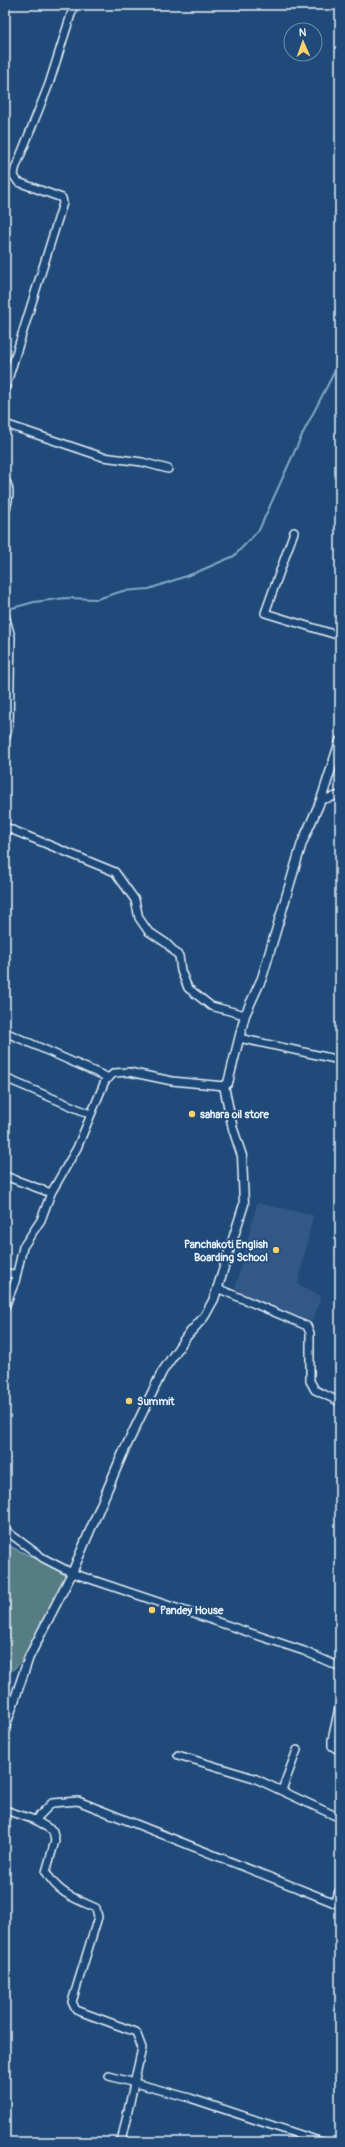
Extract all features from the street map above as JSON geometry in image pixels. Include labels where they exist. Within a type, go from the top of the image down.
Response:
[{"type":"street","points":[[5,389],[64,203],[62,198],[18,182],[14,176],[15,169],[49,84],[74,5]]},
{"type":"street","points":[[5,424],[103,457],[142,462],[168,469]]},
{"type":"street","points":[[5,480],[9,488],[9,496],[5,513]]},
{"type":"street","points":[[294,532],[265,613],[340,636]]},
{"type":"street","points":[[5,615],[11,637],[9,725],[5,740]]},
{"type":"street","points":[[5,1307],[23,1248],[41,1220],[51,1193],[77,1148],[90,1114],[105,1082],[114,1073],[129,1072],[178,1082],[224,1086],[228,1083],[245,1015],[262,978],[302,843],[322,800],[340,741]]},
{"type":"street","points":[[322,800],[340,795]]},
{"type":"street","points":[[5,827],[116,872],[135,900],[139,918],[148,931],[166,943],[179,956],[181,971],[188,988],[211,1006],[245,1015]]},
{"type":"street","points":[[5,1032],[109,1078]]},
{"type":"street","points":[[239,1038],[340,1060]]},
{"type":"street","points":[[5,1078],[90,1114]]},
{"type":"street","points":[[5,1728],[30,1657],[72,1573],[122,1456],[162,1372],[186,1337],[204,1317],[217,1288],[244,1204],[242,1156],[233,1129],[224,1086]]},
{"type":"street","points":[[5,1176],[51,1193]]},
{"type":"street","points":[[5,1273],[16,1274]]},
{"type":"street","points":[[217,1288],[307,1326],[310,1332],[310,1381],[316,1390],[340,1402]]},
{"type":"street","points":[[5,1530],[43,1558],[72,1573],[304,1651],[340,1667]]},
{"type":"street","points":[[340,1703],[332,1740],[332,1746],[340,1751]]},
{"type":"street","points":[[282,1790],[297,1750]]},
{"type":"street","points":[[178,1755],[254,1778],[340,1818]]},
{"type":"street","points":[[35,1820],[52,1803],[78,1801],[337,1904],[340,1889]]},
{"type":"street","points":[[5,1810],[35,1820],[53,1831],[55,1841],[46,1872],[54,1885],[67,1894],[96,1908],[98,1917],[72,2002],[76,2010],[136,2032],[142,2048],[121,2142]]},
{"type":"street","points":[[109,2076],[190,2098],[322,2142]]},
{"type":"shaded area","name":"Panchakoti English Boarding School","points":[[257,1203],[313,1215],[298,1284],[321,1296],[313,1321],[258,1305],[234,1293]]},
{"type":"green space","points":[[5,1544],[71,1575],[38,1646],[5,1677]]},
{"type":"waterway","points":[[5,610],[34,602],[66,598],[97,599],[123,591],[149,589],[195,573],[234,556],[259,530],[302,435],[340,361]]},
{"type":"place","name":"sahara oil store","points":[[192,1114]]},
{"type":"place","name":"Panchakoti English Boarding School","points":[[276,1250]]},
{"type":"place","name":"Summit","points":[[129,1401]]},
{"type":"place","name":"Pandey House","points":[[152,1610]]}]
